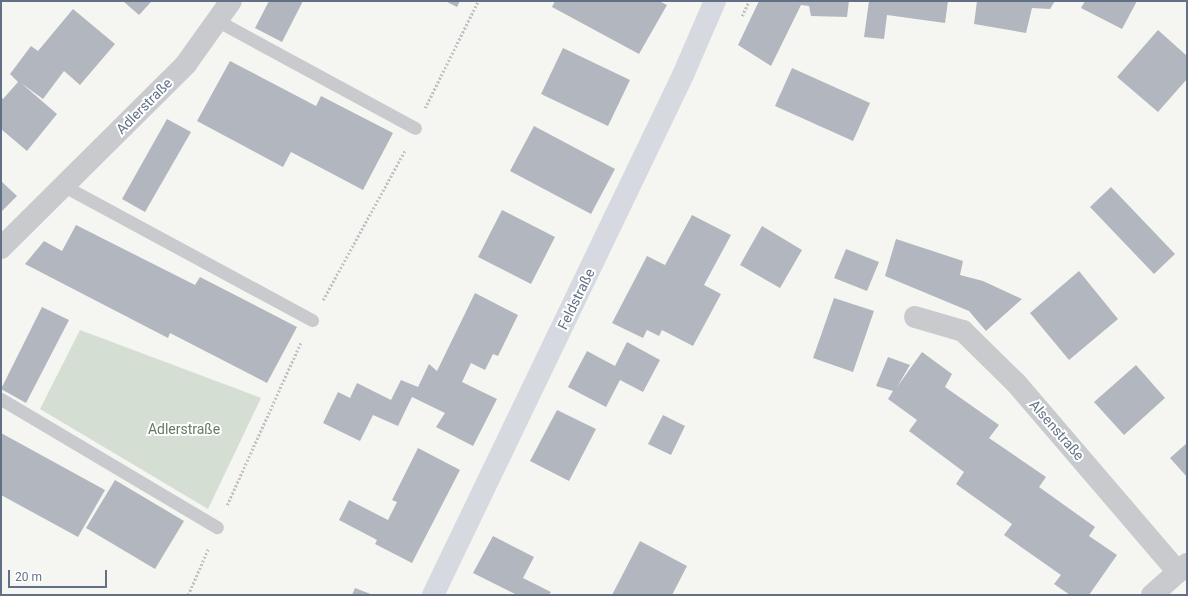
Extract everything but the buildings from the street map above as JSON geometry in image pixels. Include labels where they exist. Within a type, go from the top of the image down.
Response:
[{"type":"street","name":"Adlerstraße","points":[[1,248],[186,64],[231,1]]},
{"type":"street","name":"Feldstraße","points":[[437,594],[663,117],[715,1]]},
{"type":"street","name":"Alsenstraße","points":[[915,317],[963,331],[1016,383],[1182,568],[1152,595]]},
{"type":"lane","points":[[218,21],[415,128]]},
{"type":"lane","points":[[64,186],[312,320]]},
{"type":"lane","points":[[1,399],[217,526]]},
{"type":"path","points":[[188,595],[217,526],[312,320],[396,170],[415,128],[478,1]]},
{"type":"green space","name":"Adlerstraße","points":[[80,330],[261,398],[208,509],[40,409]]}]
